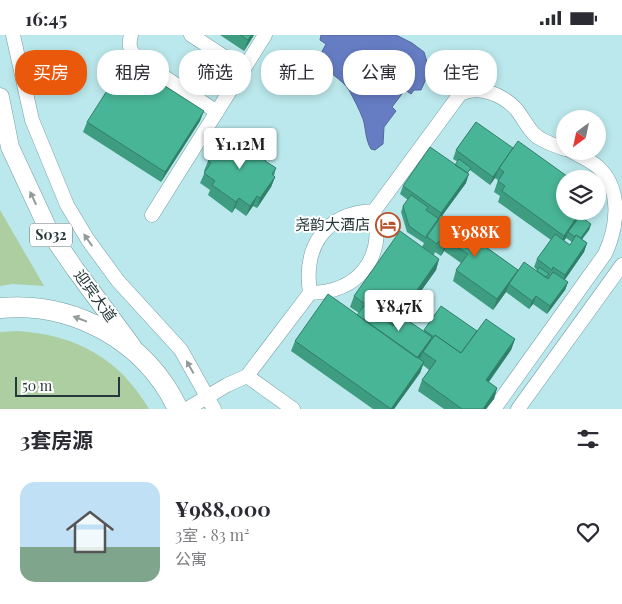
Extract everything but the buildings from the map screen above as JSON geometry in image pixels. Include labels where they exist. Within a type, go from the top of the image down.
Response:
[{"type":"highway","points":[[0,308],[30,307],[69,315],[106,331],[138,354],[164,384],[178,409]]},
{"type":"main road","name":"迎宾大道","points":[[0,97],[10,147],[49,231],[138,354]]},
{"type":"street","points":[[13,35],[32,120],[67,205],[88,240],[118,281],[181,350],[210,403]]},
{"type":"street","points":[[131,35],[130,51],[136,58],[217,112]]},
{"type":"street","points":[[191,35],[214,50]]},
{"type":"street","points":[[251,57],[265,35]]},
{"type":"street","points":[[310,293],[324,293],[338,289],[350,283],[364,269],[374,251],[377,238],[377,224],[374,211],[460,94],[476,89],[502,98],[514,107],[533,133],[540,139],[556,145]]},
{"type":"street","points":[[152,215],[227,95]]},
{"type":"street","points":[[494,409],[605,254],[612,239],[617,200],[609,178],[598,166],[587,160]]},
{"type":"street","points":[[187,409],[210,403],[227,385],[247,376],[310,293],[309,262],[313,248],[321,235],[332,224],[345,216],[359,211],[374,211]]},
{"type":"street","points":[[518,409],[622,265]]},
{"type":"street","points":[[247,376],[293,409]]},
{"type":"green space","points":[[0,210],[44,286],[13,284],[0,286]]},
{"type":"green space","points":[[0,332],[39,333],[59,338],[94,352],[124,376],[149,409],[0,409]]},
{"type":"water","points":[[321,35],[396,35],[424,52],[425,81],[421,90],[415,90],[415,50],[343,50],[343,83],[333,75],[333,50],[323,50],[326,44],[320,40]]},
{"type":"water","points":[[352,95],[401,95],[392,107],[396,111],[384,127],[383,144],[375,150],[371,149],[369,145],[363,119]]},
{"type":"place","name":"尧韵大酒店","points":[[388,225]]}]
